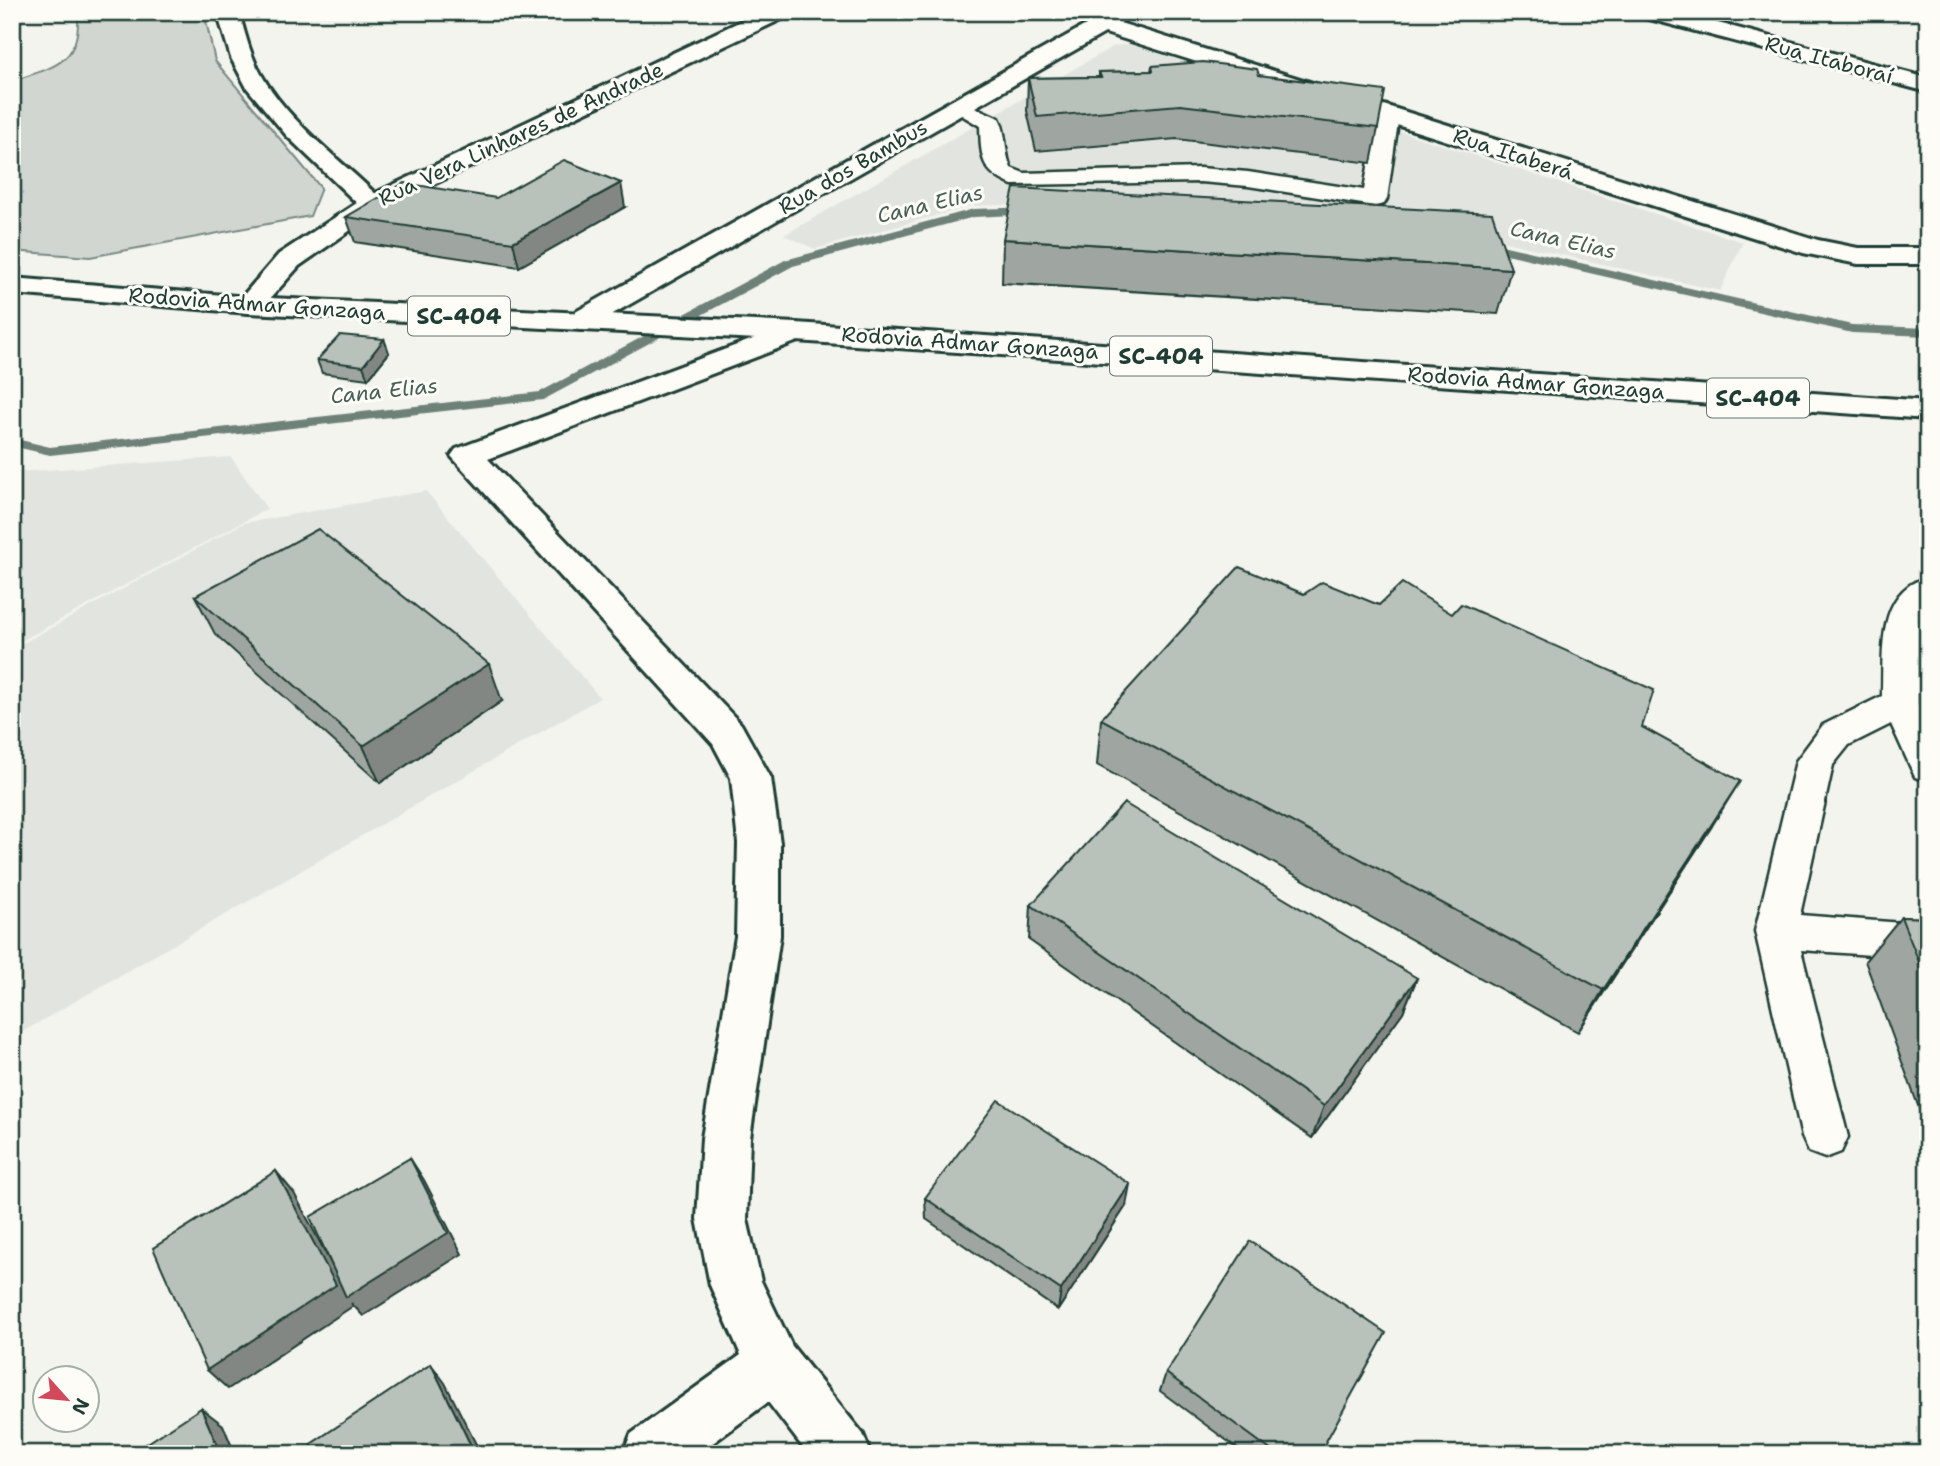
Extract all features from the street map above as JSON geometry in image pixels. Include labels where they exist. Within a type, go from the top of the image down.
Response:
[{"type":"street","points":[[228,12],[241,57],[254,82],[280,113],[372,204]]},
{"type":"street","name":"Rua Vera Linhares de Andrade","points":[[249,305],[285,262],[325,231],[372,204],[778,12]]},
{"type":"street","name":"Rua dos Bambus","points":[[580,321],[1125,12]]},
{"type":"street","name":"Rua Itaboraí","points":[[1650,12],[1928,85]]},
{"type":"street","name":"Rua Itaberá","points":[[1103,25],[1812,247],[1858,256],[1928,256]]},
{"type":"street","name":"Rodovia Admar Gonzaga","points":[[12,286],[249,305],[796,332],[1928,410]]},
{"type":"street","points":[[796,332],[467,456],[727,734],[751,778],[759,843],[758,936],[726,1138],[722,1219],[736,1285],[773,1365],[843,1454]]},
{"type":"street","points":[[651,1454],[773,1365]]},
{"type":"lane","points":[[959,107],[991,123],[993,153],[1001,172],[1021,180],[1200,175],[1248,179],[1376,199],[1388,115]]},
{"type":"lane","points":[[1928,588],[1918,593],[1902,620],[1900,703],[1928,767]]},
{"type":"lane","points":[[1825,1137],[1776,932],[1815,761],[1836,736],[1900,703]]},
{"type":"lane","points":[[1776,932],[1928,942]]},
{"type":"shaded area","points":[[78,12],[204,12],[215,61],[321,188],[310,216],[90,257],[12,251],[12,81],[52,67],[70,53],[78,29]]},
{"type":"shaded area","points":[[1129,44],[1743,242],[1720,291],[1470,234],[1171,199],[971,206],[815,249],[784,235],[1114,46]]},
{"type":"shaded area","points":[[231,457],[267,509],[12,646],[12,469],[16,472]]},
{"type":"shaded area","points":[[426,491],[600,698],[12,1038],[12,649],[244,523]]},
{"type":"building","points":[[1203,62],[1257,69],[1259,75],[1385,91],[1378,128],[1180,105],[1037,117],[1028,78],[1101,77],[1099,72],[1153,71],[1152,66]]},
{"type":"building","points":[[564,160],[621,183],[513,242],[346,217],[404,183],[496,198]]},
{"type":"building","points":[[1014,188],[1492,213],[1511,269],[1003,239]]},
{"type":"building","points":[[340,335],[384,339],[363,366],[317,360]]},
{"type":"building","points":[[318,529],[489,664],[363,746],[195,596]]},
{"type":"building","points":[[1239,567],[1304,594],[1322,582],[1379,605],[1402,583],[1452,614],[1461,604],[1654,690],[1642,727],[1740,781],[1603,990],[1101,719]]},
{"type":"building","points":[[1124,803],[1417,978],[1324,1106],[1031,905]]},
{"type":"building","points":[[1901,917],[1928,918],[1928,984]]},
{"type":"building","points":[[998,1100],[1130,1184],[1061,1290],[925,1198]]},
{"type":"building","points":[[410,1158],[448,1233],[346,1297],[310,1217]]},
{"type":"building","points":[[276,1171],[336,1285],[207,1370],[153,1248]]},
{"type":"building","points":[[1250,1241],[1386,1333],[1319,1454],[1276,1454],[1166,1373]]},
{"type":"building","points":[[431,1364],[475,1454],[315,1454],[311,1444]]},
{"type":"building","points":[[201,1408],[221,1454],[131,1454]]},
{"type":"waterway","name":"Cana Elias","points":[[12,442],[50,451],[543,396],[789,263],[974,213],[1032,211]]},
{"type":"waterway","name":"Cana Elias","points":[[1484,245],[1852,329],[1928,332]]}]
